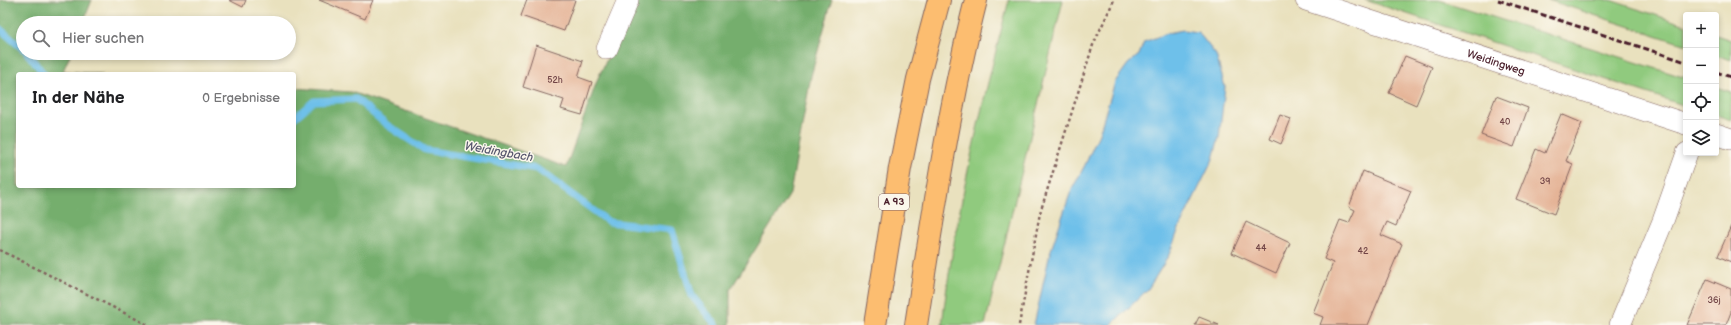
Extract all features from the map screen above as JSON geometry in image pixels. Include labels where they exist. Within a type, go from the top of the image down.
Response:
[{"type":"highway","name":"A 93","points":[[876,325],[900,168],[918,80],[939,0]]},
{"type":"highway","points":[[916,325],[931,226],[959,68],[976,0]]},
{"type":"street","points":[[607,49],[628,0]]},
{"type":"street","name":"Weidingweg","points":[[1306,0],[1683,123]]},
{"type":"street","points":[[1719,135],[1731,139]]},
{"type":"street","points":[[1620,325],[1663,221],[1686,156]]},
{"type":"path","points":[[1019,325],[1040,213],[1093,45],[1114,0]]},
{"type":"path","points":[[0,250],[148,325]]},
{"type":"green space","points":[[0,0],[92,0],[86,16],[16,16],[16,60],[68,60],[63,71],[76,72],[16,72],[16,188],[296,188],[296,88],[351,92],[566,167],[598,78],[635,0],[832,0],[811,76],[790,194],[730,290],[730,325],[0,325]]},
{"type":"green space","points":[[1009,0],[1063,0],[985,325],[942,325],[954,243],[970,161]]},
{"type":"green space","points":[[1365,0],[1439,0],[1683,77],[1683,105]]},
{"type":"green space","points":[[1548,0],[1610,0],[1683,24],[1683,44]]},
{"type":"green space","points":[[1719,36],[1731,40],[1731,60],[1719,56]]},
{"type":"green space","points":[[1719,88],[1731,92],[1731,120],[1719,116]]},
{"type":"water","points":[[1183,30],[1198,32],[1216,55],[1225,87],[1219,137],[1213,159],[1180,226],[1168,257],[1148,289],[1111,325],[1034,325],[1050,253],[1071,191],[1099,134],[1115,82],[1128,64],[1139,55],[1144,42],[1168,33]]},
{"type":"building","points":[[229,0],[246,0],[243,7]]},
{"type":"building","points":[[319,0],[373,0],[365,19]]},
{"type":"building","points":[[527,0],[575,0],[564,31],[521,16]]},
{"type":"building","points":[[536,45],[583,61],[578,77],[592,82],[582,115],[561,109],[564,100],[523,87]]},
{"type":"building","points":[[1405,56],[1432,67],[1416,105],[1389,93]]},
{"type":"building","points":[[1496,96],[1528,108],[1514,147],[1481,135]]},
{"type":"building","points":[[1561,114],[1582,123],[1566,161],[1573,164],[1554,214],[1516,199],[1536,149],[1545,153]]},
{"type":"building","points":[[1280,115],[1291,119],[1281,144],[1270,139]]},
{"type":"building","points":[[1363,171],[1411,191],[1396,226],[1387,222],[1381,235],[1402,244],[1368,325],[1320,325],[1323,317],[1313,313],[1333,263],[1324,259],[1340,220],[1349,223],[1355,210],[1349,207]]},
{"type":"building","points":[[1246,222],[1290,243],[1276,273],[1232,253]]},
{"type":"building","points":[[1731,226],[1731,262],[1718,256]]},
{"type":"building","points":[[1707,279],[1731,289],[1731,312],[1726,325],[1687,325]]},
{"type":"building","points":[[1199,317],[1219,325],[1195,325]]},
{"type":"waterway","name":"Weidingbach","points":[[0,29],[16,43]]},
{"type":"waterway","name":"Weidingbach","points":[[33,60],[42,72]]},
{"type":"waterway","name":"Weidingbach","points":[[296,116],[314,101],[356,99],[387,125],[425,150],[537,169],[609,222],[672,230],[692,296],[716,325]]},
{"type":"railway","points":[[1498,0],[1683,61]]},
{"type":"railway","points":[[1719,73],[1731,77]]}]
